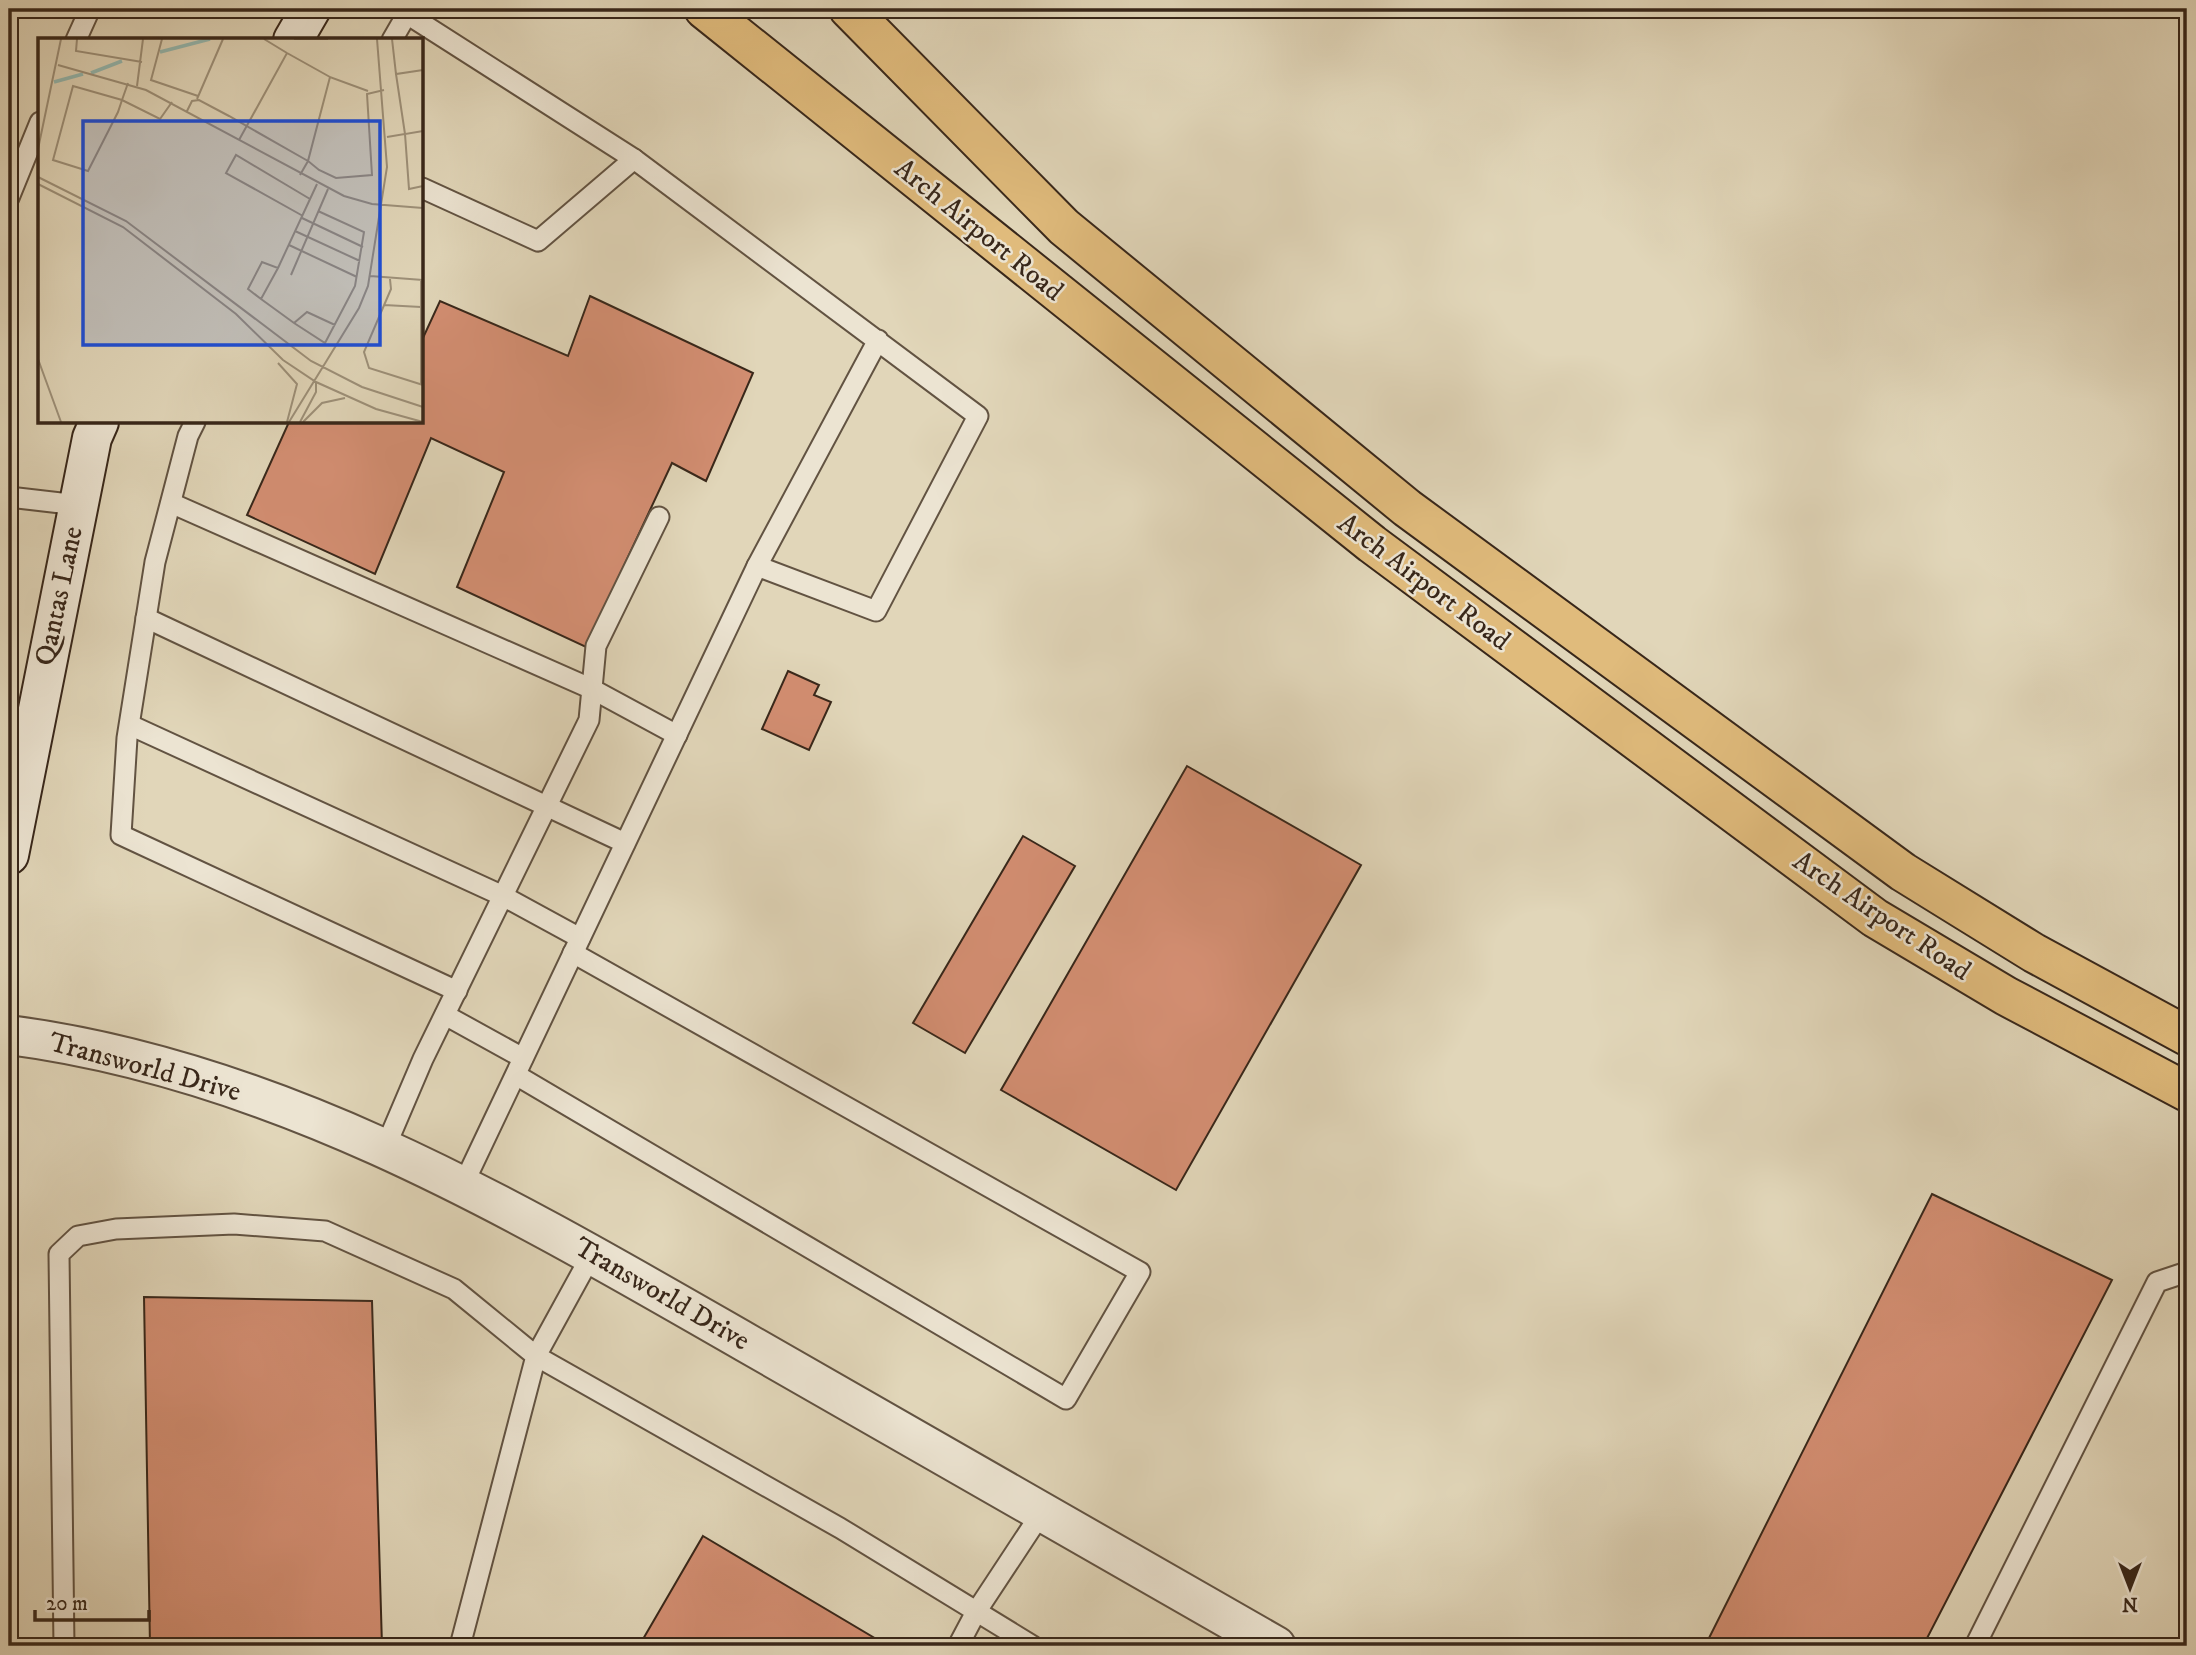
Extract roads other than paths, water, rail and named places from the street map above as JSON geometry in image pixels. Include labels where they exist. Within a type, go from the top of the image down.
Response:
[{"type":"main road","name":"Arch Airport Road","points":[[705,9],[1372,544],[1875,918],[2006,996],[2187,1092]]},
{"type":"main road","name":"Arch Airport Road","points":[[849,9],[1064,227],[1408,508],[1903,872],[2034,953],[2187,1036]]},
{"type":"street","points":[[294,38],[312,9]]},
{"type":"street","name":"Qantas Lane","points":[[9,855],[78,505],[98,424]]},
{"type":"street","name":"Transworld Drive","points":[[9,1035],[57,1041],[167,1068],[270,1100],[385,1148],[463,1185],[592,1254],[1276,1646]]},
{"type":"lane","points":[[77,38],[90,9]]},
{"type":"lane","points":[[393,38],[407,14],[634,159],[978,416],[876,611],[757,566]]},
{"type":"lane","points":[[9,198],[38,127]]},
{"type":"lane","points":[[424,189],[538,241],[634,159]]},
{"type":"lane","points":[[463,1185],[757,566],[878,340]]},
{"type":"lane","points":[[194,424],[155,562],[130,724],[121,835],[457,991]]},
{"type":"lane","points":[[9,497],[78,505]]},
{"type":"lane","points":[[171,503],[592,689],[677,735]]},
{"type":"lane","points":[[385,1148],[445,1015],[589,720],[596,646],[659,517]]},
{"type":"lane","points":[[146,618],[625,843]]},
{"type":"lane","points":[[130,724],[503,896],[577,946],[1140,1272],[1066,1399],[520,1066],[445,1015]]},
{"type":"lane","points":[[64,1646],[59,1254],[78,1236],[116,1229],[233,1224],[325,1231],[454,1289],[536,1356],[840,1528],[1025,1642]]},
{"type":"lane","points":[[460,1646],[536,1356],[592,1254]]},
{"type":"lane","points":[[1975,1646],[2157,1282],[2187,1272]]},
{"type":"lane","points":[[958,1646],[976,1612],[1042,1512]]}]
